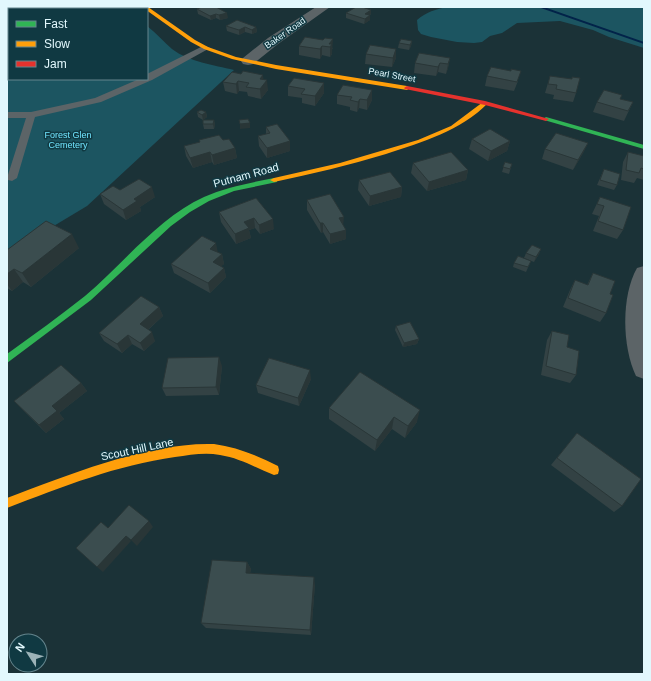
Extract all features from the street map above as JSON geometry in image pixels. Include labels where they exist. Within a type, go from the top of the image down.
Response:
[{"type":"street","name":"Baker Road","points":[[248,61],[324,7]]},
{"type":"street","name":"Pearl Street","points":[[148,9],[206,48],[248,61],[484,103],[540,116],[644,147]]},
{"type":"street","name":"Putnam Road","points":[[7,359],[88,298],[164,228],[195,205],[232,189],[341,165],[420,141],[453,127],[468,117],[484,103]]},
{"type":"street","points":[[644,273],[638,293],[636,320],[637,341],[644,369]]},
{"type":"street","name":"Scout Hill Lane","points":[[7,503],[107,467],[156,455],[171,453],[218,450],[239,454],[258,461],[274,470]]},
{"type":"lane","points":[[148,78],[206,48]]},
{"type":"lane","points":[[7,115],[31,114],[58,110],[98,100],[143,80]]},
{"type":"lane","points":[[11,171],[31,114]]},
{"type":"green space","name":"Forest Glen Cemetery","points":[[7,7],[126,8],[8,8],[8,80],[148,80],[148,27],[172,49],[186,57],[234,70],[87,206],[7,254]]},
{"type":"green space","points":[[448,7],[644,7],[644,48],[609,37],[593,30],[560,21],[517,23],[502,33],[490,36],[482,42],[474,43],[457,42],[421,34],[418,30],[417,20],[431,11]]},
{"type":"building","points":[[202,7],[216,7],[227,13],[210,16],[197,9]]},
{"type":"building","points":[[356,7],[371,10],[365,14],[370,15],[365,19],[346,13]]},
{"type":"building","points":[[237,20],[256,27],[252,30],[245,27],[239,30],[226,26]]},
{"type":"building","points":[[305,37],[323,40],[325,38],[333,39],[329,44],[332,44],[330,47],[322,46],[320,49],[299,46]]},
{"type":"building","points":[[401,39],[412,41],[410,45],[399,43]]},
{"type":"building","points":[[370,45],[396,49],[393,58],[366,54]]},
{"type":"building","points":[[419,53],[450,58],[448,64],[440,63],[438,67],[415,63]]},
{"type":"building","points":[[491,67],[511,71],[511,69],[521,71],[517,82],[487,76]]},
{"type":"building","points":[[243,71],[263,75],[260,79],[267,80],[260,89],[246,87],[249,83],[238,81],[236,84],[223,82],[232,72],[241,74]]},
{"type":"building","points":[[550,76],[572,79],[572,77],[580,78],[576,93],[556,89],[557,85],[548,84]]},
{"type":"building","points":[[294,78],[324,83],[315,96],[301,94],[305,89],[288,86]]},
{"type":"building","points":[[343,85],[372,90],[367,100],[360,99],[358,102],[350,100],[352,97],[337,95]]},
{"type":"building","points":[[604,90],[622,95],[620,99],[633,102],[628,111],[597,102]]},
{"type":"building","points":[[201,110],[206,112],[202,115],[197,112]]},
{"type":"building","points":[[248,119],[250,123],[240,124],[239,120]]},
{"type":"building","points":[[203,120],[214,120],[213,124],[203,124]]},
{"type":"building","points":[[277,124],[290,141],[267,148],[258,136],[270,133],[266,127]]},
{"type":"building","points":[[490,129],[510,141],[491,151],[472,139]]},
{"type":"building","points":[[556,133],[588,143],[578,160],[545,149]]},
{"type":"building","points":[[219,135],[223,140],[229,139],[235,148],[212,155],[210,152],[190,158],[184,146],[200,142],[199,140]]},
{"type":"building","points":[[451,152],[468,170],[429,182],[413,163]]},
{"type":"building","points":[[628,152],[644,156],[644,169],[641,168],[639,173],[626,170]]},
{"type":"building","points":[[505,162],[512,164],[510,169],[503,167]]},
{"type":"building","points":[[604,169],[620,174],[617,185],[600,180]]},
{"type":"building","points":[[390,172],[402,187],[370,196],[359,180]]},
{"type":"building","points":[[139,179],[152,187],[134,199],[137,201],[123,210],[100,194],[113,186],[120,190]]},
{"type":"building","points":[[330,194],[344,217],[339,218],[346,230],[330,234],[323,223],[320,223],[307,200]]},
{"type":"building","points":[[600,197],[631,207],[623,230],[598,221],[604,206],[597,204]]},
{"type":"building","points":[[256,198],[273,219],[259,225],[254,218],[244,222],[249,228],[235,234],[219,212]]},
{"type":"building","points":[[46,221],[72,234],[22,273],[14,269],[7,274],[7,250]]},
{"type":"building","points":[[202,236],[216,243],[210,249],[222,254],[213,262],[224,268],[208,283],[171,264]]},
{"type":"building","points":[[532,245],[541,249],[536,257],[526,253]]},
{"type":"building","points":[[518,256],[531,261],[528,267],[514,263]]},
{"type":"building","points":[[593,273],[615,281],[610,294],[613,295],[606,313],[568,298],[575,280],[588,285]]},
{"type":"building","points":[[141,296],[159,307],[140,324],[152,332],[140,343],[128,335],[117,344],[99,333]]},
{"type":"building","points":[[410,322],[419,339],[404,343],[396,326]]},
{"type":"building","points":[[552,331],[569,335],[567,347],[579,351],[576,375],[546,366]]},
{"type":"building","points":[[219,357],[216,387],[162,388],[168,358]]},
{"type":"building","points":[[269,358],[310,370],[298,398],[256,385]]},
{"type":"building","points":[[61,365],[81,383],[52,406],[57,411],[39,425],[14,401]]},
{"type":"building","points":[[360,372],[420,410],[408,426],[394,417],[377,440],[329,408]]},
{"type":"building","points":[[577,433],[641,479],[622,506],[557,458]]},
{"type":"building","points":[[129,505],[149,521],[131,540],[126,536],[97,567],[76,548],[101,522],[108,528]]},
{"type":"building","points":[[212,560],[247,562],[246,573],[314,577],[310,630],[201,623]]},
{"type":"waterway","points":[[540,7],[644,43]]},
{"type":"traffic: fast","points":[[546,119],[644,147]]},
{"type":"traffic: fast","points":[[7,359],[88,298],[168,224],[187,210],[206,199],[232,189],[274,180]]},
{"type":"traffic: slow","points":[[148,9],[193,41],[206,48],[234,58],[276,67],[407,88]]},
{"type":"traffic: slow","points":[[274,180],[341,165],[420,141],[453,127],[485,103]]},
{"type":"traffic: slow","points":[[7,503],[107,468],[148,457],[192,450],[214,449],[230,452],[253,459],[274,470]]},
{"type":"traffic: jam","points":[[407,88],[485,103],[546,119]]}]
